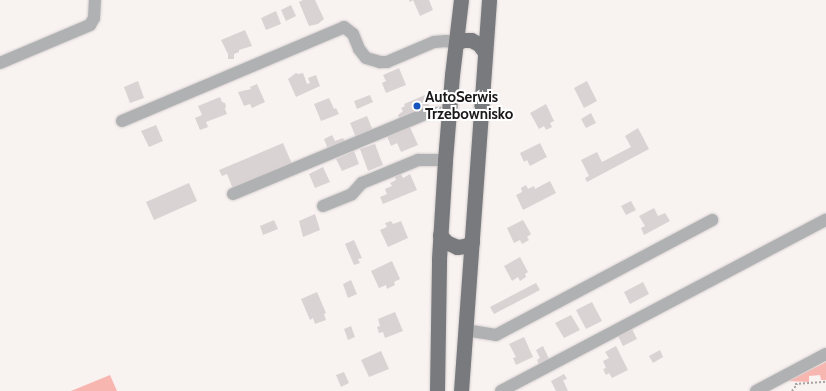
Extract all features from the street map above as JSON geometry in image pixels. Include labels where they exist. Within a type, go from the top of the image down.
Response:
[{"type":"main road","points":[[437,391],[440,235],[448,113],[461,0]]},
{"type":"main road","points":[[461,391],[484,51],[489,0]]},
{"type":"main road","points":[[456,42],[471,40],[479,44],[484,51]]},
{"type":"main road","points":[[440,235],[446,242],[457,247],[465,246],[472,242]]},
{"type":"street","points":[[0,63],[90,25],[94,18],[95,0]]},
{"type":"street","points":[[122,121],[344,27],[349,29],[353,34],[359,49],[366,58],[380,62],[387,62],[434,42],[456,42]]},
{"type":"street","points":[[233,194],[428,113],[448,113]]},
{"type":"street","points":[[323,206],[352,194],[362,183],[418,160],[445,160]]},
{"type":"street","points":[[465,330],[496,335],[712,220]]},
{"type":"street","points":[[501,391],[826,220]]},
{"type":"street","points":[[756,391],[826,354]]},
{"type":"path","points":[[792,391],[797,384],[826,382]]},
{"type":"shaded area","points":[[826,362],[826,380],[821,380],[820,375],[809,376],[809,382],[788,381]]},
{"type":"shaded area","points":[[110,375],[117,391],[71,391]]},
{"type":"building","points":[[303,0],[315,0],[324,19],[318,24],[309,26],[299,2]]},
{"type":"building","points":[[413,0],[429,0],[433,10],[420,16]]},
{"type":"building","points":[[291,5],[296,16],[286,21],[281,10]]},
{"type":"building","points":[[276,11],[281,24],[266,30],[261,18]]},
{"type":"building","points":[[245,30],[252,46],[239,50],[239,52],[234,54],[234,59],[228,59],[228,54],[221,40]]},
{"type":"building","points":[[399,68],[406,85],[386,93],[382,83],[386,81],[383,75]]},
{"type":"building","points":[[296,73],[303,73],[307,84],[310,83],[308,78],[316,75],[320,86],[296,97],[288,79]]},
{"type":"building","points":[[138,81],[144,98],[130,103],[124,87]]},
{"type":"building","points":[[587,81],[597,101],[584,108],[574,88]]},
{"type":"building","points":[[257,84],[265,102],[252,108],[250,104],[244,106],[238,92],[251,89],[250,87]]},
{"type":"building","points":[[370,95],[373,102],[357,109],[354,101]]},
{"type":"building","points":[[425,95],[430,107],[400,120],[398,115],[403,111],[401,108],[405,106],[404,104]]},
{"type":"building","points":[[220,97],[222,102],[225,103],[227,114],[206,122],[208,127],[200,130],[195,118],[202,115],[198,106]]},
{"type":"building","points":[[329,98],[334,109],[336,108],[339,114],[321,121],[314,104]]},
{"type":"building","points":[[546,104],[554,121],[550,123],[552,127],[546,130],[544,126],[539,129],[530,113]]},
{"type":"building","points":[[591,113],[596,123],[586,128],[581,119]]},
{"type":"building","points":[[367,116],[374,133],[357,140],[350,123]]},
{"type":"building","points":[[156,125],[163,141],[149,147],[141,131]]},
{"type":"building","points":[[410,127],[418,145],[401,152],[397,143],[391,146],[387,136]]},
{"type":"building","points":[[638,128],[649,149],[587,182],[585,178],[589,176],[581,160],[597,152],[602,162],[631,147],[625,136]]},
{"type":"building","points":[[332,135],[335,141],[343,138],[345,142],[328,149],[324,139]]},
{"type":"building","points":[[283,143],[292,164],[233,189],[227,174],[222,176],[219,170]]},
{"type":"building","points":[[540,143],[547,157],[530,166],[527,160],[524,162],[520,153]]},
{"type":"building","points":[[375,144],[383,165],[368,171],[360,149]]},
{"type":"building","points":[[354,151],[359,164],[342,171],[336,159]]},
{"type":"building","points":[[323,167],[330,182],[315,188],[309,174]]},
{"type":"building","points":[[401,174],[403,178],[410,174],[417,190],[383,204],[380,197],[387,194],[385,189],[392,186],[390,183],[396,180],[395,177]]},
{"type":"building","points":[[550,181],[556,193],[523,210],[516,195],[522,192],[521,188],[526,185],[528,189],[534,186],[535,189]]},
{"type":"building","points":[[189,183],[197,201],[154,220],[146,202]]},
{"type":"building","points":[[631,201],[636,210],[626,215],[621,206]]},
{"type":"building","points":[[654,208],[658,216],[665,213],[670,221],[644,235],[641,228],[645,226],[639,216]]},
{"type":"building","points":[[315,214],[320,230],[303,237],[299,221]]},
{"type":"building","points":[[274,220],[278,229],[263,235],[260,226]]},
{"type":"building","points":[[523,220],[531,234],[527,237],[529,240],[522,244],[520,240],[514,243],[507,228]]},
{"type":"building","points":[[391,221],[393,224],[401,221],[408,238],[388,247],[380,230],[387,227],[385,223]]},
{"type":"building","points":[[354,240],[362,258],[358,259],[360,263],[354,265],[345,244]]},
{"type":"building","points":[[520,257],[528,272],[525,274],[526,277],[520,281],[518,277],[512,281],[504,266]]},
{"type":"building","points":[[392,261],[400,279],[394,282],[395,285],[387,289],[386,285],[379,288],[371,271]]},
{"type":"building","points":[[351,280],[357,294],[348,298],[343,284]]},
{"type":"building","points":[[643,282],[649,294],[630,304],[624,292]]},
{"type":"building","points":[[536,283],[540,290],[494,314],[490,307]]},
{"type":"building","points":[[317,292],[326,313],[324,314],[326,320],[315,324],[313,318],[310,320],[301,299]]},
{"type":"building","points":[[592,302],[602,321],[586,329],[576,310]]},
{"type":"building","points":[[395,312],[403,331],[385,338],[383,332],[379,333],[377,327],[380,326],[378,319]]},
{"type":"building","points":[[571,315],[580,330],[564,338],[555,323]]},
{"type":"building","points":[[351,326],[355,337],[348,340],[344,329]]},
{"type":"building","points":[[632,329],[637,339],[623,346],[618,336]]},
{"type":"building","points":[[524,337],[533,357],[516,365],[513,358],[516,357],[509,344]]},
{"type":"building","points":[[543,346],[550,361],[540,366],[537,360],[540,358],[536,350]]},
{"type":"building","points":[[616,346],[628,370],[612,378],[609,373],[606,375],[603,369],[606,368],[603,361],[609,358],[605,352]]},
{"type":"building","points":[[660,350],[663,357],[653,363],[649,356]]},
{"type":"building","points":[[381,351],[389,369],[369,377],[361,360]]},
{"type":"building","points":[[344,372],[349,383],[341,387],[336,375]]},
{"type":"building","points":[[564,374],[567,379],[563,380],[568,391],[556,391],[551,381]]},
{"type":"place","name":"AutoSerwis Trzebownisko","points":[[417,106]]}]
